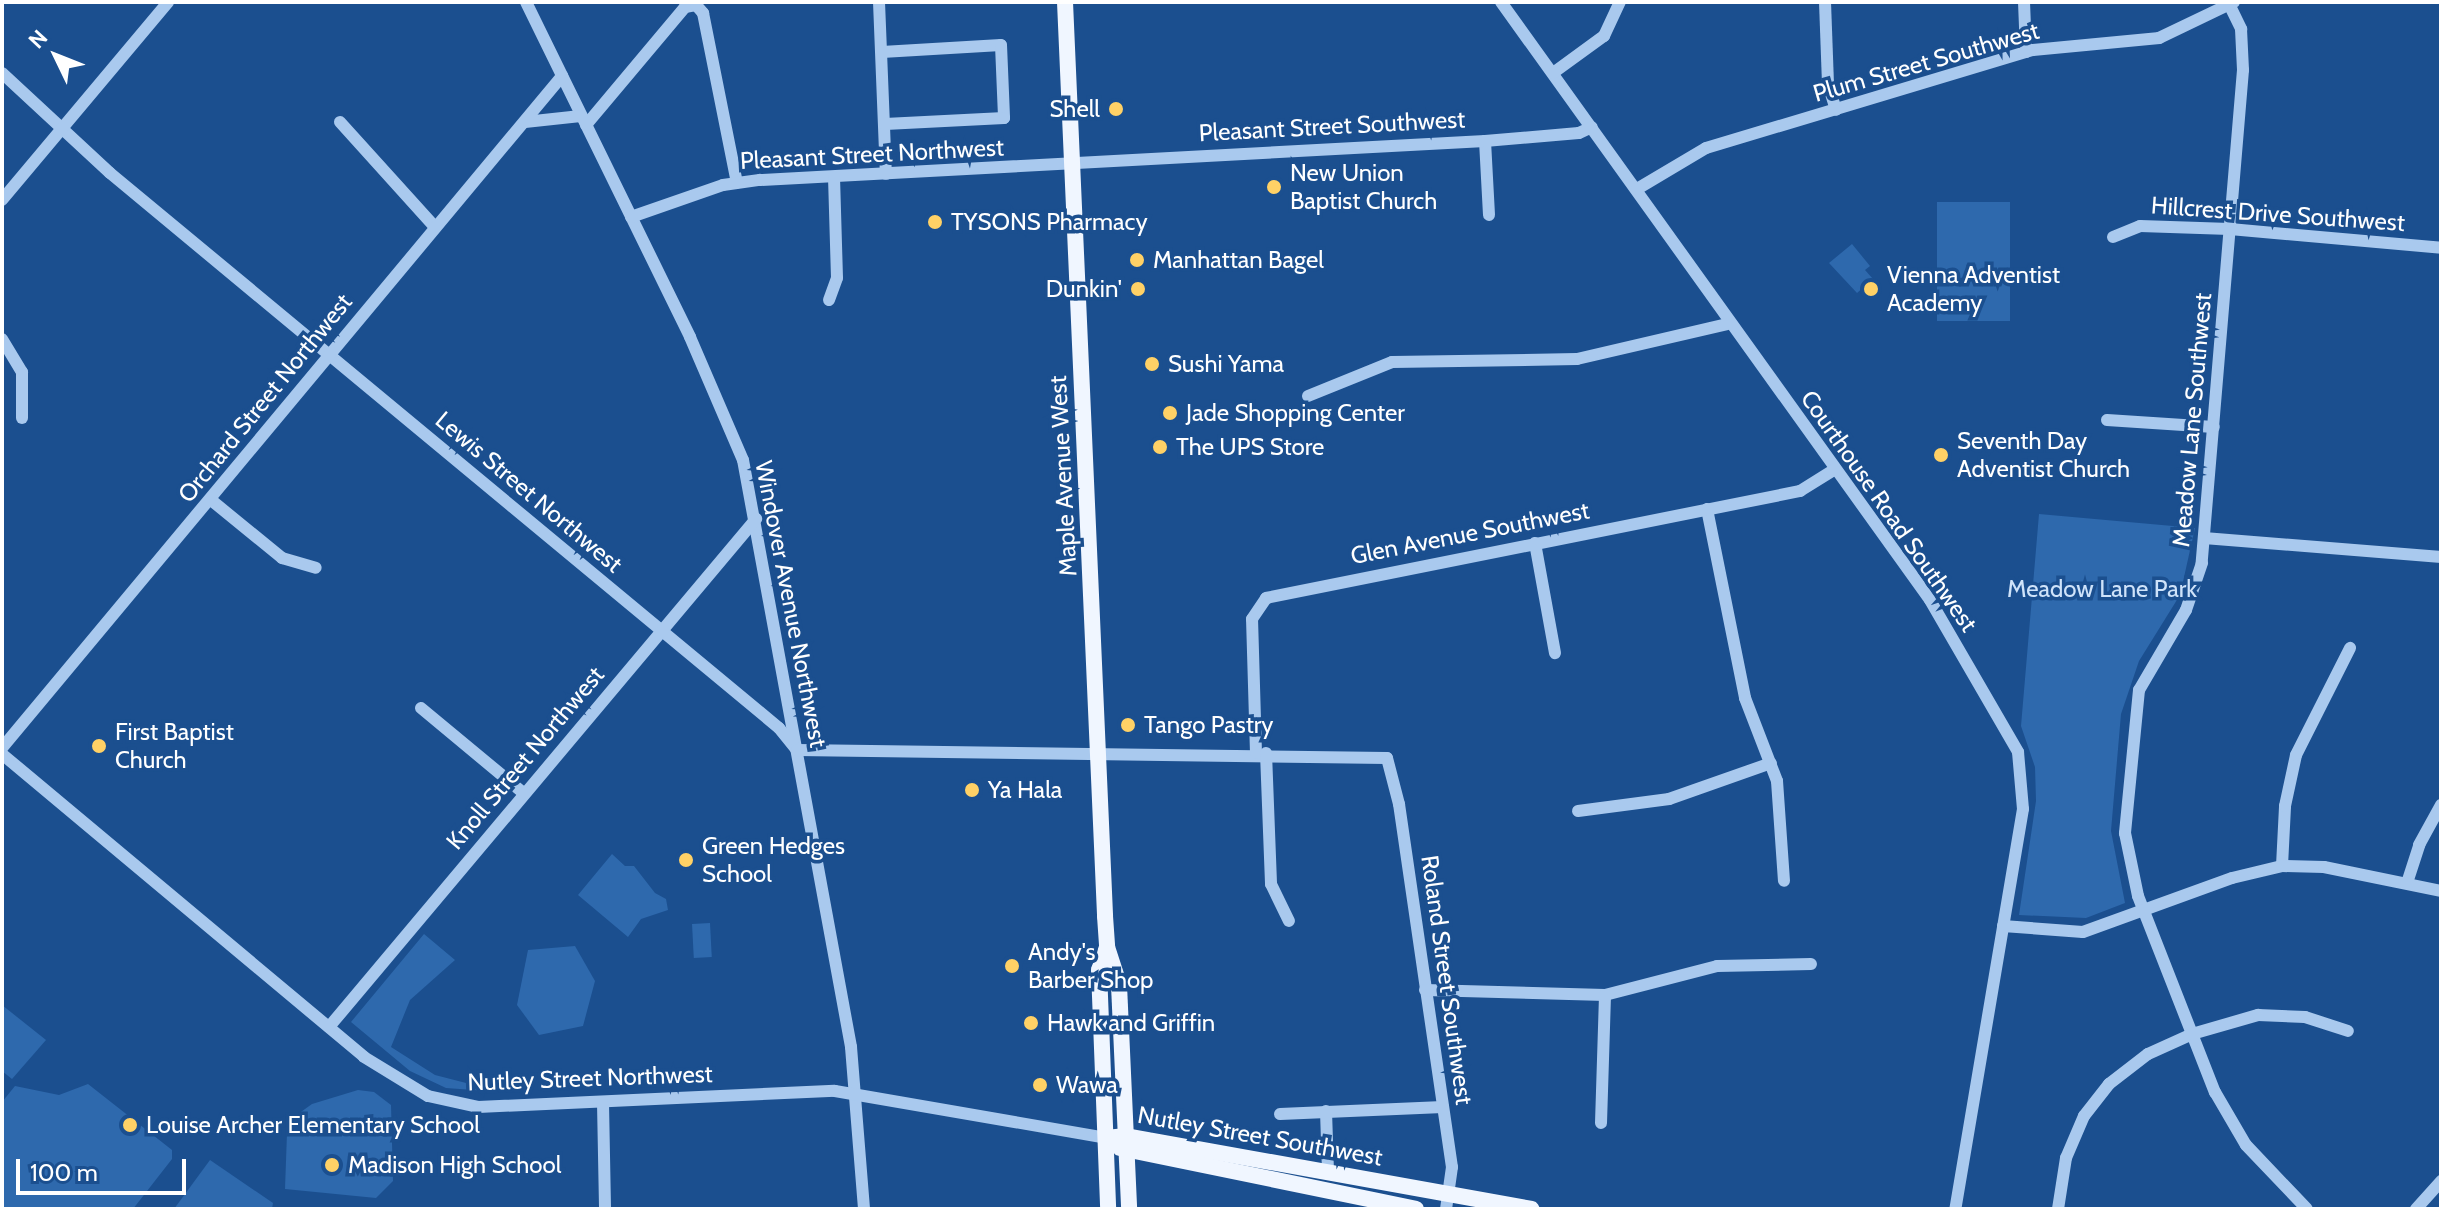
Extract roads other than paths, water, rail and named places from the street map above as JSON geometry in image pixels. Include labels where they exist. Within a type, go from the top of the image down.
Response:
[{"type":"main road","name":"Maple Avenue West","points":[[1065,2],[1107,947],[1118,977],[1129,1209]]},
{"type":"main road","name":"Maple Avenue West","points":[[1107,947],[1099,970],[1108,1209]]},
{"type":"main road","name":"Nutley Street Southwest","points":[[1106,1138],[1416,1209]]},
{"type":"main road","name":"Nutley Street Southwest","points":[[1126,1144],[1328,1170],[1448,1201],[1531,1209]]},
{"type":"street","points":[[2,200],[168,2]]},
{"type":"street","name":"Windover Avenue Northwest","points":[[526,2],[733,432],[756,519],[856,1093],[864,1209]]},
{"type":"street","points":[[879,2],[886,174]]},
{"type":"street","name":"Courthouse Road Southwest","points":[[1501,2],[1637,189],[1727,324],[1930,600],[2018,752],[2023,809],[1955,1209]]},
{"type":"street","points":[[1553,73],[1604,36],[1620,2]]},
{"type":"street","points":[[1825,2],[1828,84],[1836,110]]},
{"type":"street","points":[[2024,2],[2026,52]]},
{"type":"street","name":"Plum Street Southwest","points":[[1637,189],[1706,148],[2026,52],[2159,38],[2232,3]]},
{"type":"street","name":"Meadow Lane Southwest","points":[[2232,3],[2241,29],[2243,70],[2204,538],[2195,587],[2146,675],[2135,706],[2125,833],[2144,913],[2215,1092],[2246,1145],[2307,1209]]},
{"type":"street","points":[[525,122],[583,120],[685,7],[696,5],[703,13],[737,183]]},
{"type":"street","points":[[882,52],[1001,45],[1004,118],[885,124]]},
{"type":"street","name":"Lewis Street Northwest","points":[[2,73],[60,130],[779,728],[797,750]]},
{"type":"street","name":"Orchard Street Northwest","points":[[2,748],[562,76]]},
{"type":"street","points":[[340,122],[434,226]]},
{"type":"street","name":"Pleasant Street Southwest","points":[[1073,163],[1485,141],[1579,133],[1592,127]]},
{"type":"street","points":[[1485,141],[1489,215]]},
{"type":"street","name":"Pleasant Street Northwest","points":[[631,217],[737,183],[1073,163]]},
{"type":"street","points":[[829,300],[837,278],[834,178]]},
{"type":"street","name":"Hillcrest Drive Southwest","points":[[2113,237],[2140,226],[2230,229],[2441,248]]},
{"type":"street","points":[[1308,396],[1392,362],[1577,359],[1727,324]]},
{"type":"street","points":[[2,339],[22,372],[22,418]]},
{"type":"street","points":[[2107,420],[2214,427]]},
{"type":"street","name":"Glen Avenue Southwest","points":[[1289,921],[1271,884],[1261,753],[1252,619],[1266,598],[1807,489],[1834,470]]},
{"type":"street","points":[[211,500],[282,558],[316,568]]},
{"type":"street","points":[[1707,509],[1745,698],[1771,763],[1781,802],[1784,881]]},
{"type":"street","name":"Knoll Street Northwest","points":[[329,1027],[522,792],[756,519]]},
{"type":"street","points":[[2204,538],[2441,557]]},
{"type":"street","points":[[1535,543],[1555,653]]},
{"type":"street","points":[[2282,866],[2285,806],[2296,755],[2350,648]]},
{"type":"street","points":[[421,708],[522,792]]},
{"type":"street","points":[[797,750],[1261,753]]},
{"type":"street","name":"Roland Street Southwest","points":[[1261,753],[1387,758],[1399,804],[1452,1167],[1448,1201]]},
{"type":"street","name":"Nutley Street Northwest","points":[[2,754],[386,1073],[447,1102],[478,1107],[856,1093],[1106,1138]]},
{"type":"street","points":[[1578,811],[1669,799],[1771,763]]},
{"type":"street","points":[[2407,883],[2419,845],[2441,805]]},
{"type":"street","points":[[2003,926],[2083,932],[2144,913],[2232,878],[2282,866],[2324,867],[2441,891]]},
{"type":"street","points":[[1425,990],[1605,995],[1717,966],[1811,964]]},
{"type":"street","points":[[1601,1123],[1605,995]]},
{"type":"street","points":[[2058,1209],[2073,1137],[2096,1099],[2125,1069],[2192,1034],[2270,1015],[2305,1017],[2348,1031]]},
{"type":"street","points":[[603,1103],[605,1209]]},
{"type":"street","points":[[1280,1114],[1443,1107]]},
{"type":"street","points":[[1326,1111],[1328,1170]]},
{"type":"street","points":[[2416,1209],[2441,1181]]},
{"type":"place","name":"Shell","points":[[1116,109]]},
{"type":"place","name":"New Union Baptist Church","points":[[1274,187]]},
{"type":"place","name":"TYSONS Pharmacy","points":[[935,222]]},
{"type":"place","name":"Manhattan Bagel","points":[[1137,260]]},
{"type":"place","name":"Dunkin'","points":[[1138,289]]},
{"type":"place","name":"Vienna Adventist Academy","points":[[1871,289]]},
{"type":"place","name":"Sushi Yama","points":[[1152,364]]},
{"type":"place","name":"Jade Shopping Center","points":[[1170,413]]},
{"type":"place","name":"The UPS Store","points":[[1160,447]]},
{"type":"place","name":"Seventh Day Adventist Church","points":[[1941,455]]},
{"type":"place","name":"Tango Pastry","points":[[1128,725]]},
{"type":"place","name":"First Baptist Church","points":[[99,746]]},
{"type":"place","name":"Ya Hala","points":[[972,790]]},
{"type":"place","name":"Green Hedges School","points":[[686,860]]},
{"type":"place","name":"Andy's Barber Shop","points":[[1012,966]]},
{"type":"place","name":"Hawk and Griffin","points":[[1031,1023]]},
{"type":"place","name":"Wawa","points":[[1040,1085]]},
{"type":"place","name":"Louise Archer Elementary School","points":[[130,1125]]},
{"type":"place","name":"Madison High School","points":[[332,1165]]},
{"type":"park label","name":"Meadow Lane Park","points":[[2102,589]]}]
